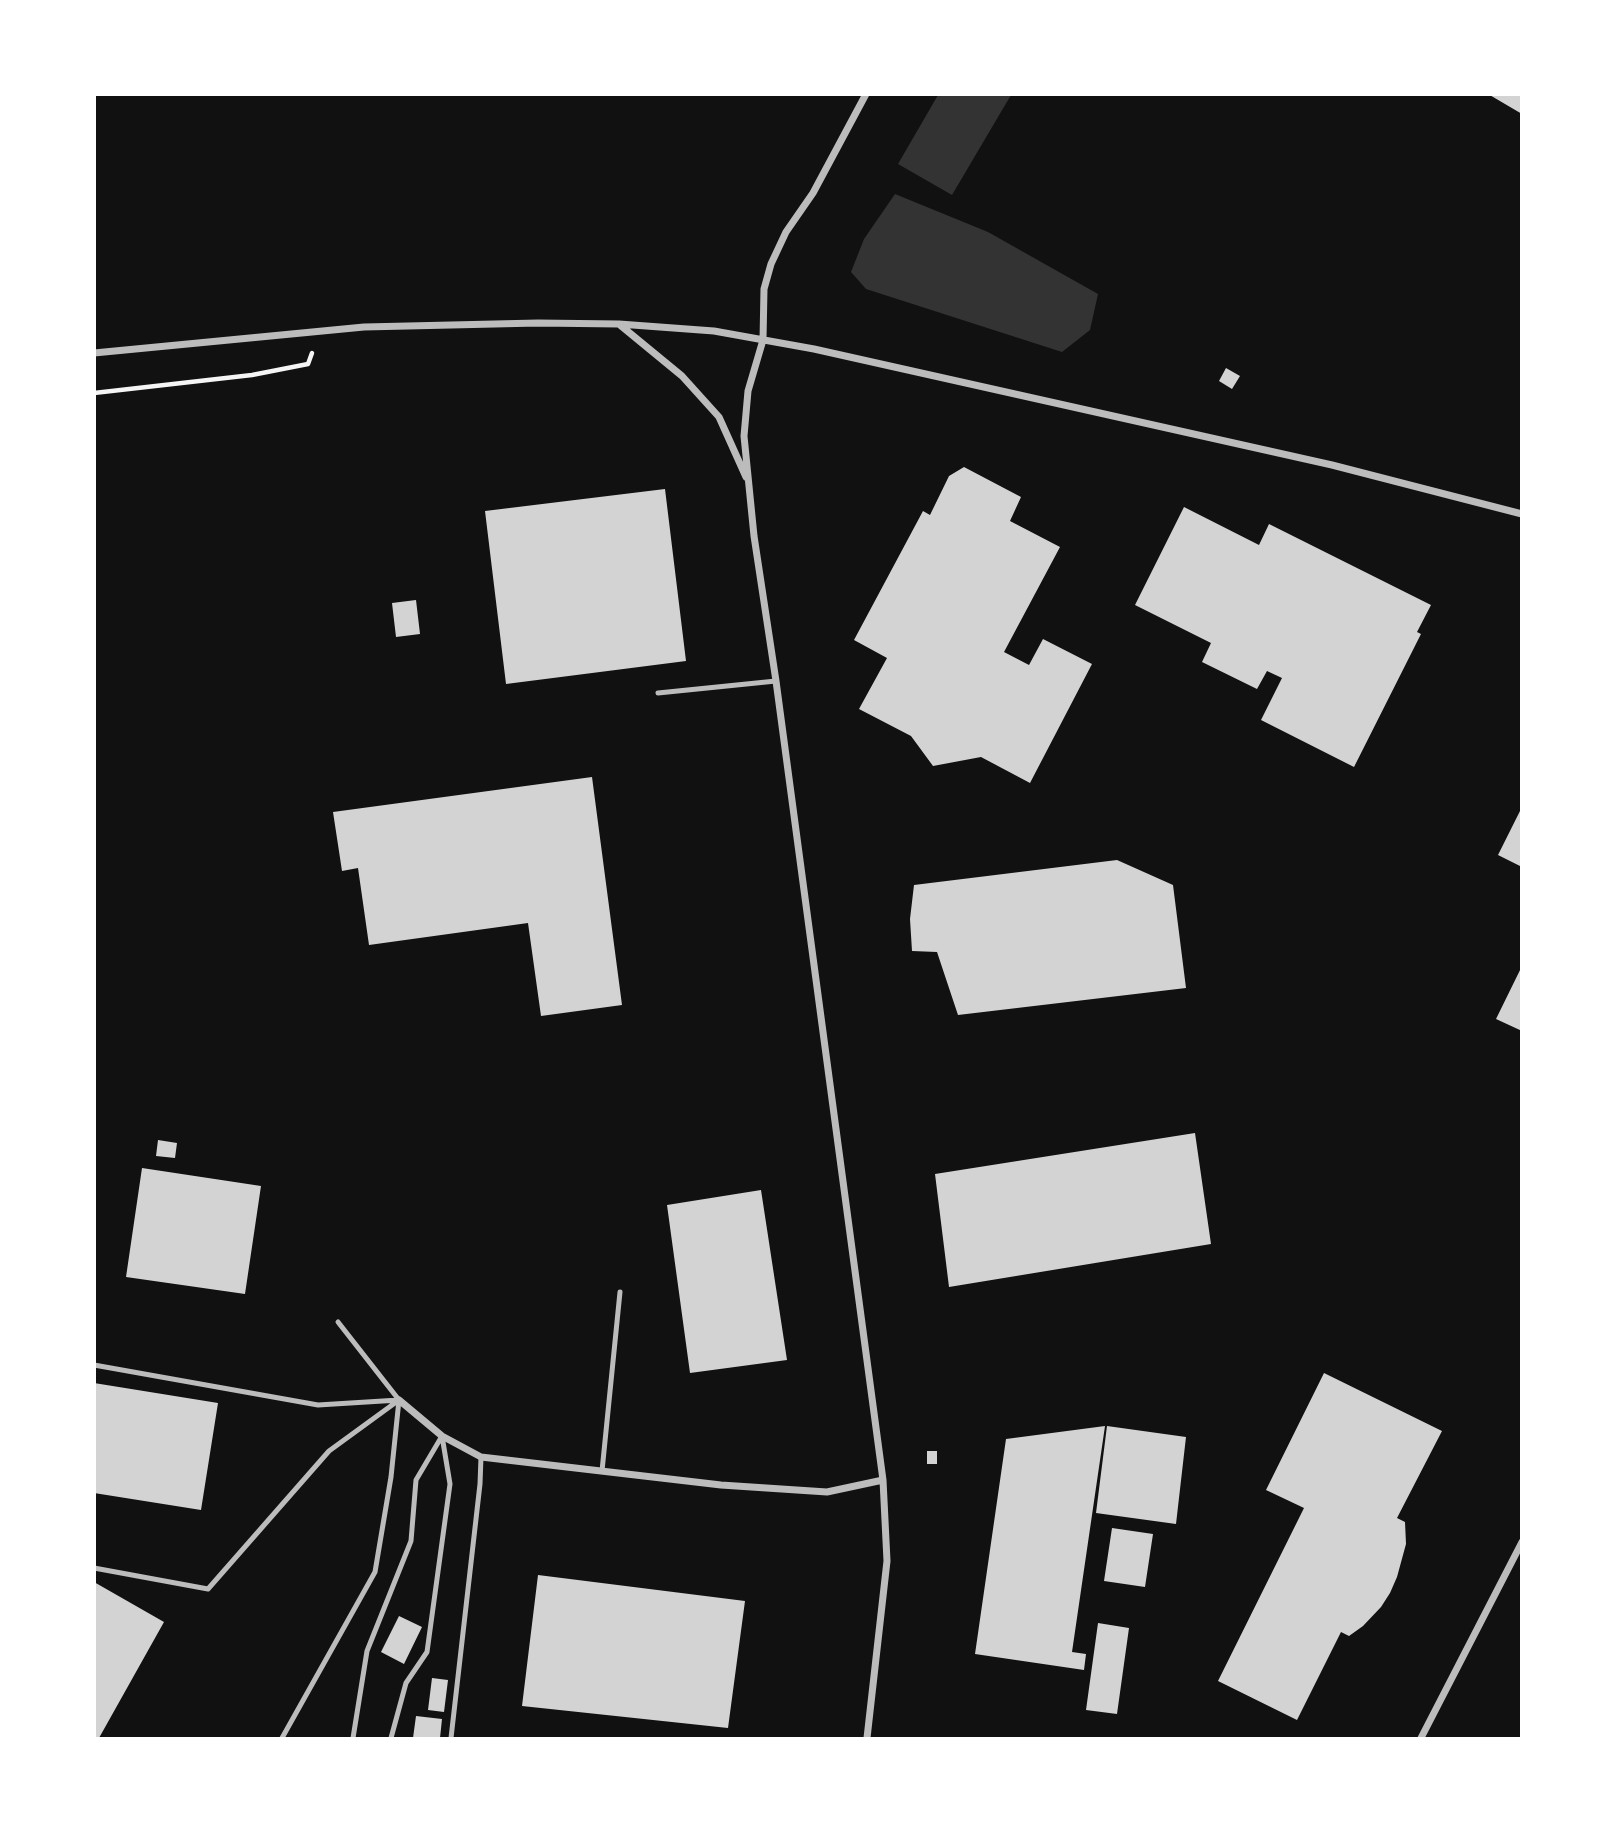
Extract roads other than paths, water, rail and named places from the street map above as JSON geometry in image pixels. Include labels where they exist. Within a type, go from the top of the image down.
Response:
[{"type":"street","points":[[866,94],[813,193],[786,232],[771,264],[764,289],[763,340],[748,391],[744,436],[754,536],[776,681],[883,1480],[887,1561],[867,1738]]},
{"type":"street","points":[[94,353],[320,330],[538,323],[620,324],[713,331],[814,349],[1318,462],[1521,514]]},
{"type":"street","points":[[620,324],[682,376],[719,417],[749,484]]},
{"type":"street","points":[[399,1400],[442,1436],[481,1457],[721,1485],[827,1492],[883,1480]]},
{"type":"street","points":[[1421,1738],[1521,1542]]},
{"type":"lane","points":[[658,693],[776,681]]},
{"type":"lane","points":[[602,1471],[620,1292]]},
{"type":"lane","points":[[282,1738],[374,1572],[391,1477],[399,1400],[338,1322]]},
{"type":"lane","points":[[94,1365],[318,1405],[399,1400]]},
{"type":"lane","points":[[94,1568],[208,1590],[329,1451],[399,1400]]},
{"type":"lane","points":[[353,1738],[367,1651],[411,1541],[416,1480],[442,1436]]},
{"type":"lane","points":[[391,1738],[406,1683],[426,1652],[450,1485],[442,1436]]},
{"type":"lane","points":[[451,1738],[481,1457]]}]
